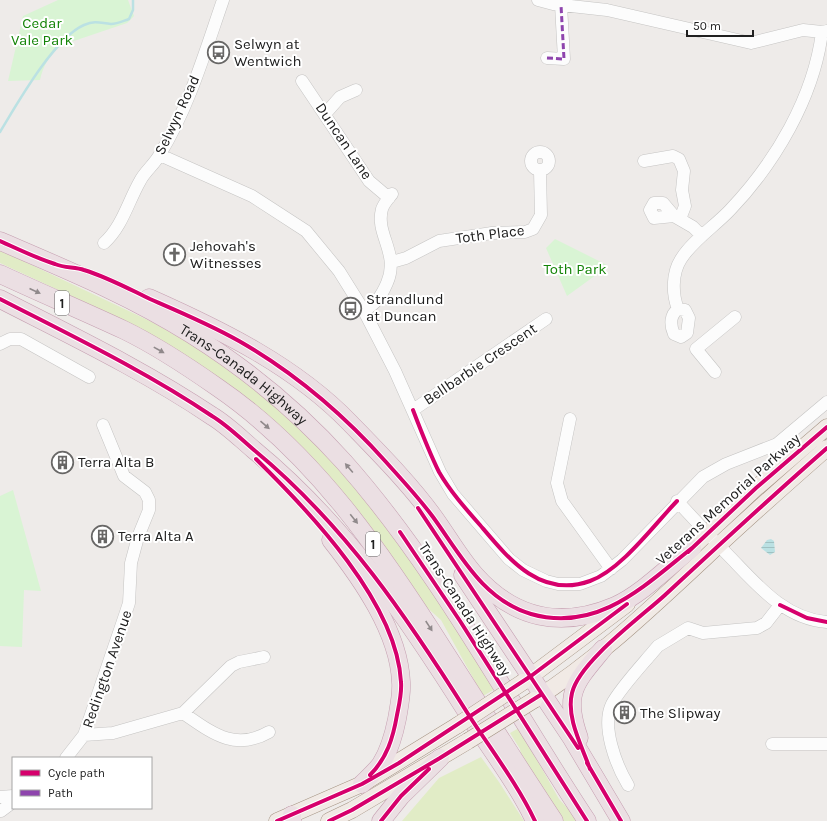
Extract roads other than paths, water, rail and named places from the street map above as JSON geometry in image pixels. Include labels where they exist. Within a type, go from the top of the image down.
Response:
[{"type":"highway","name":"Trans-Canada Highway","points":[[0,241],[57,265],[151,311],[192,334],[261,384],[315,432],[339,456],[377,501],[424,566],[587,821]]},
{"type":"highway","points":[[57,265],[84,270],[182,313],[237,340],[280,366],[311,389],[349,422],[386,462],[432,515],[474,574],[487,588],[507,603],[530,613],[552,618],[572,618],[589,615],[616,605],[638,591],[692,548]]},
{"type":"highway","name":"Trans-Canada Highway","points":[[0,274],[125,331],[173,358],[249,411],[312,469],[368,536],[554,821]]},
{"type":"highway","points":[[0,300],[139,372],[214,416],[274,466],[314,505],[351,545],[399,608],[450,685],[536,821]]},
{"type":"highway","points":[[173,392],[249,452],[300,503],[346,559],[380,612],[396,651],[401,682],[400,695],[395,731],[387,751],[380,765],[362,784]]},
{"type":"highway","points":[[386,462],[538,697],[571,737],[621,821]]},
{"type":"highway","points":[[590,769],[571,716],[572,693],[582,675],[603,649]]},
{"type":"highway","points":[[381,821],[401,796],[440,758]]},
{"type":"main road","name":"Veterans Memorial Parkway","points":[[287,819],[362,784],[458,725],[527,679],[622,608],[692,548],[756,488],[827,427]]},
{"type":"main road","name":"Veterans Memorial Parkway","points":[[329,821],[352,810],[468,741],[538,697],[603,649],[649,609],[767,500],[827,448]]},
{"type":"street","name":"Selwyn Road","points":[[104,243],[114,234],[140,180],[160,155],[194,82],[223,0]]},
{"type":"street","points":[[538,0],[561,5],[607,10],[751,43],[802,30],[825,31],[820,54],[806,95],[788,130],[747,191],[730,210],[680,259],[674,279],[674,299],[678,309]]},
{"type":"street","points":[[547,58],[564,59],[561,5]]},
{"type":"street","name":"Duncan Lane","points":[[302,81],[369,181],[391,196],[383,207],[381,216],[392,262]]},
{"type":"street","points":[[325,114],[340,97],[356,90]]},
{"type":"street","points":[[160,155],[252,196],[306,231],[339,271],[364,311],[413,410],[440,472],[453,494],[509,559],[523,570],[546,582],[569,585],[591,581],[611,569],[702,477],[740,458],[765,449],[781,441],[827,402]]},
{"type":"street","points":[[644,161],[673,156],[682,164],[684,171],[682,190],[684,206],[677,218],[693,227],[702,236]]},
{"type":"street","name":"Toth Place","points":[[392,262],[406,258],[439,241],[492,233],[525,232],[533,229],[541,215],[540,171]]},
{"type":"street","points":[[364,311],[376,302],[391,274],[392,262]]},
{"type":"street","points":[[678,309],[685,310],[687,313],[689,329],[685,335],[677,336],[672,331],[673,312],[678,309]]},
{"type":"street","points":[[696,349],[735,317]]},
{"type":"street","name":"Bellbarbie Crescent","points":[[413,410],[546,319]]},
{"type":"street","points":[[685,335],[716,372]]},
{"type":"street","points":[[0,344],[10,339],[21,339],[89,377]]},
{"type":"street","points":[[570,419],[557,483],[558,492],[562,501],[611,569]]},
{"type":"street","name":"Redington Avenue","points":[[67,757],[84,735],[129,603],[131,564],[150,504],[145,492],[124,476],[102,425]]},
{"type":"street","points":[[677,501],[756,584],[780,605],[807,618],[827,622]]},
{"type":"street","points":[[628,785],[614,759],[608,723],[608,712],[612,702],[652,653],[658,646],[688,628],[703,633],[757,628],[766,623],[780,605]]},
{"type":"street","points":[[84,735],[113,733],[183,713],[231,666],[239,662],[264,656]]},
{"type":"street","points":[[183,713],[216,736],[222,738],[251,740],[269,732]]},
{"type":"street","points":[[772,744],[827,744]]},
{"type":"street","points":[[0,797],[12,796]]},
{"type":"street","points":[[0,811],[12,803]]},
{"type":"water","points":[[771,539],[774,541],[775,552],[770,555],[761,548],[767,540]]},
{"type":"waterway","points":[[0,132],[37,73],[49,57],[72,32],[88,23],[98,22],[113,24],[129,19],[133,10],[133,0]]},
{"type":"place","name":"Selwyn at Wentwich","points":[[219,53]]},
{"type":"place","name":"Jehovah's Witnesses","points":[[175,255]]},
{"type":"place","name":"Strandlund at Duncan","points":[[350,308]]},
{"type":"place","name":"Terra Alta B","points":[[63,462]]},
{"type":"place","name":"Terra Alta A","points":[[102,536]]},
{"type":"place","name":"The Slipway","points":[[624,713]]},
{"type":"park label","name":"Cedar Vale Park","points":[[42,32]]},
{"type":"park label","name":"Toth Park","points":[[575,269]]}]
